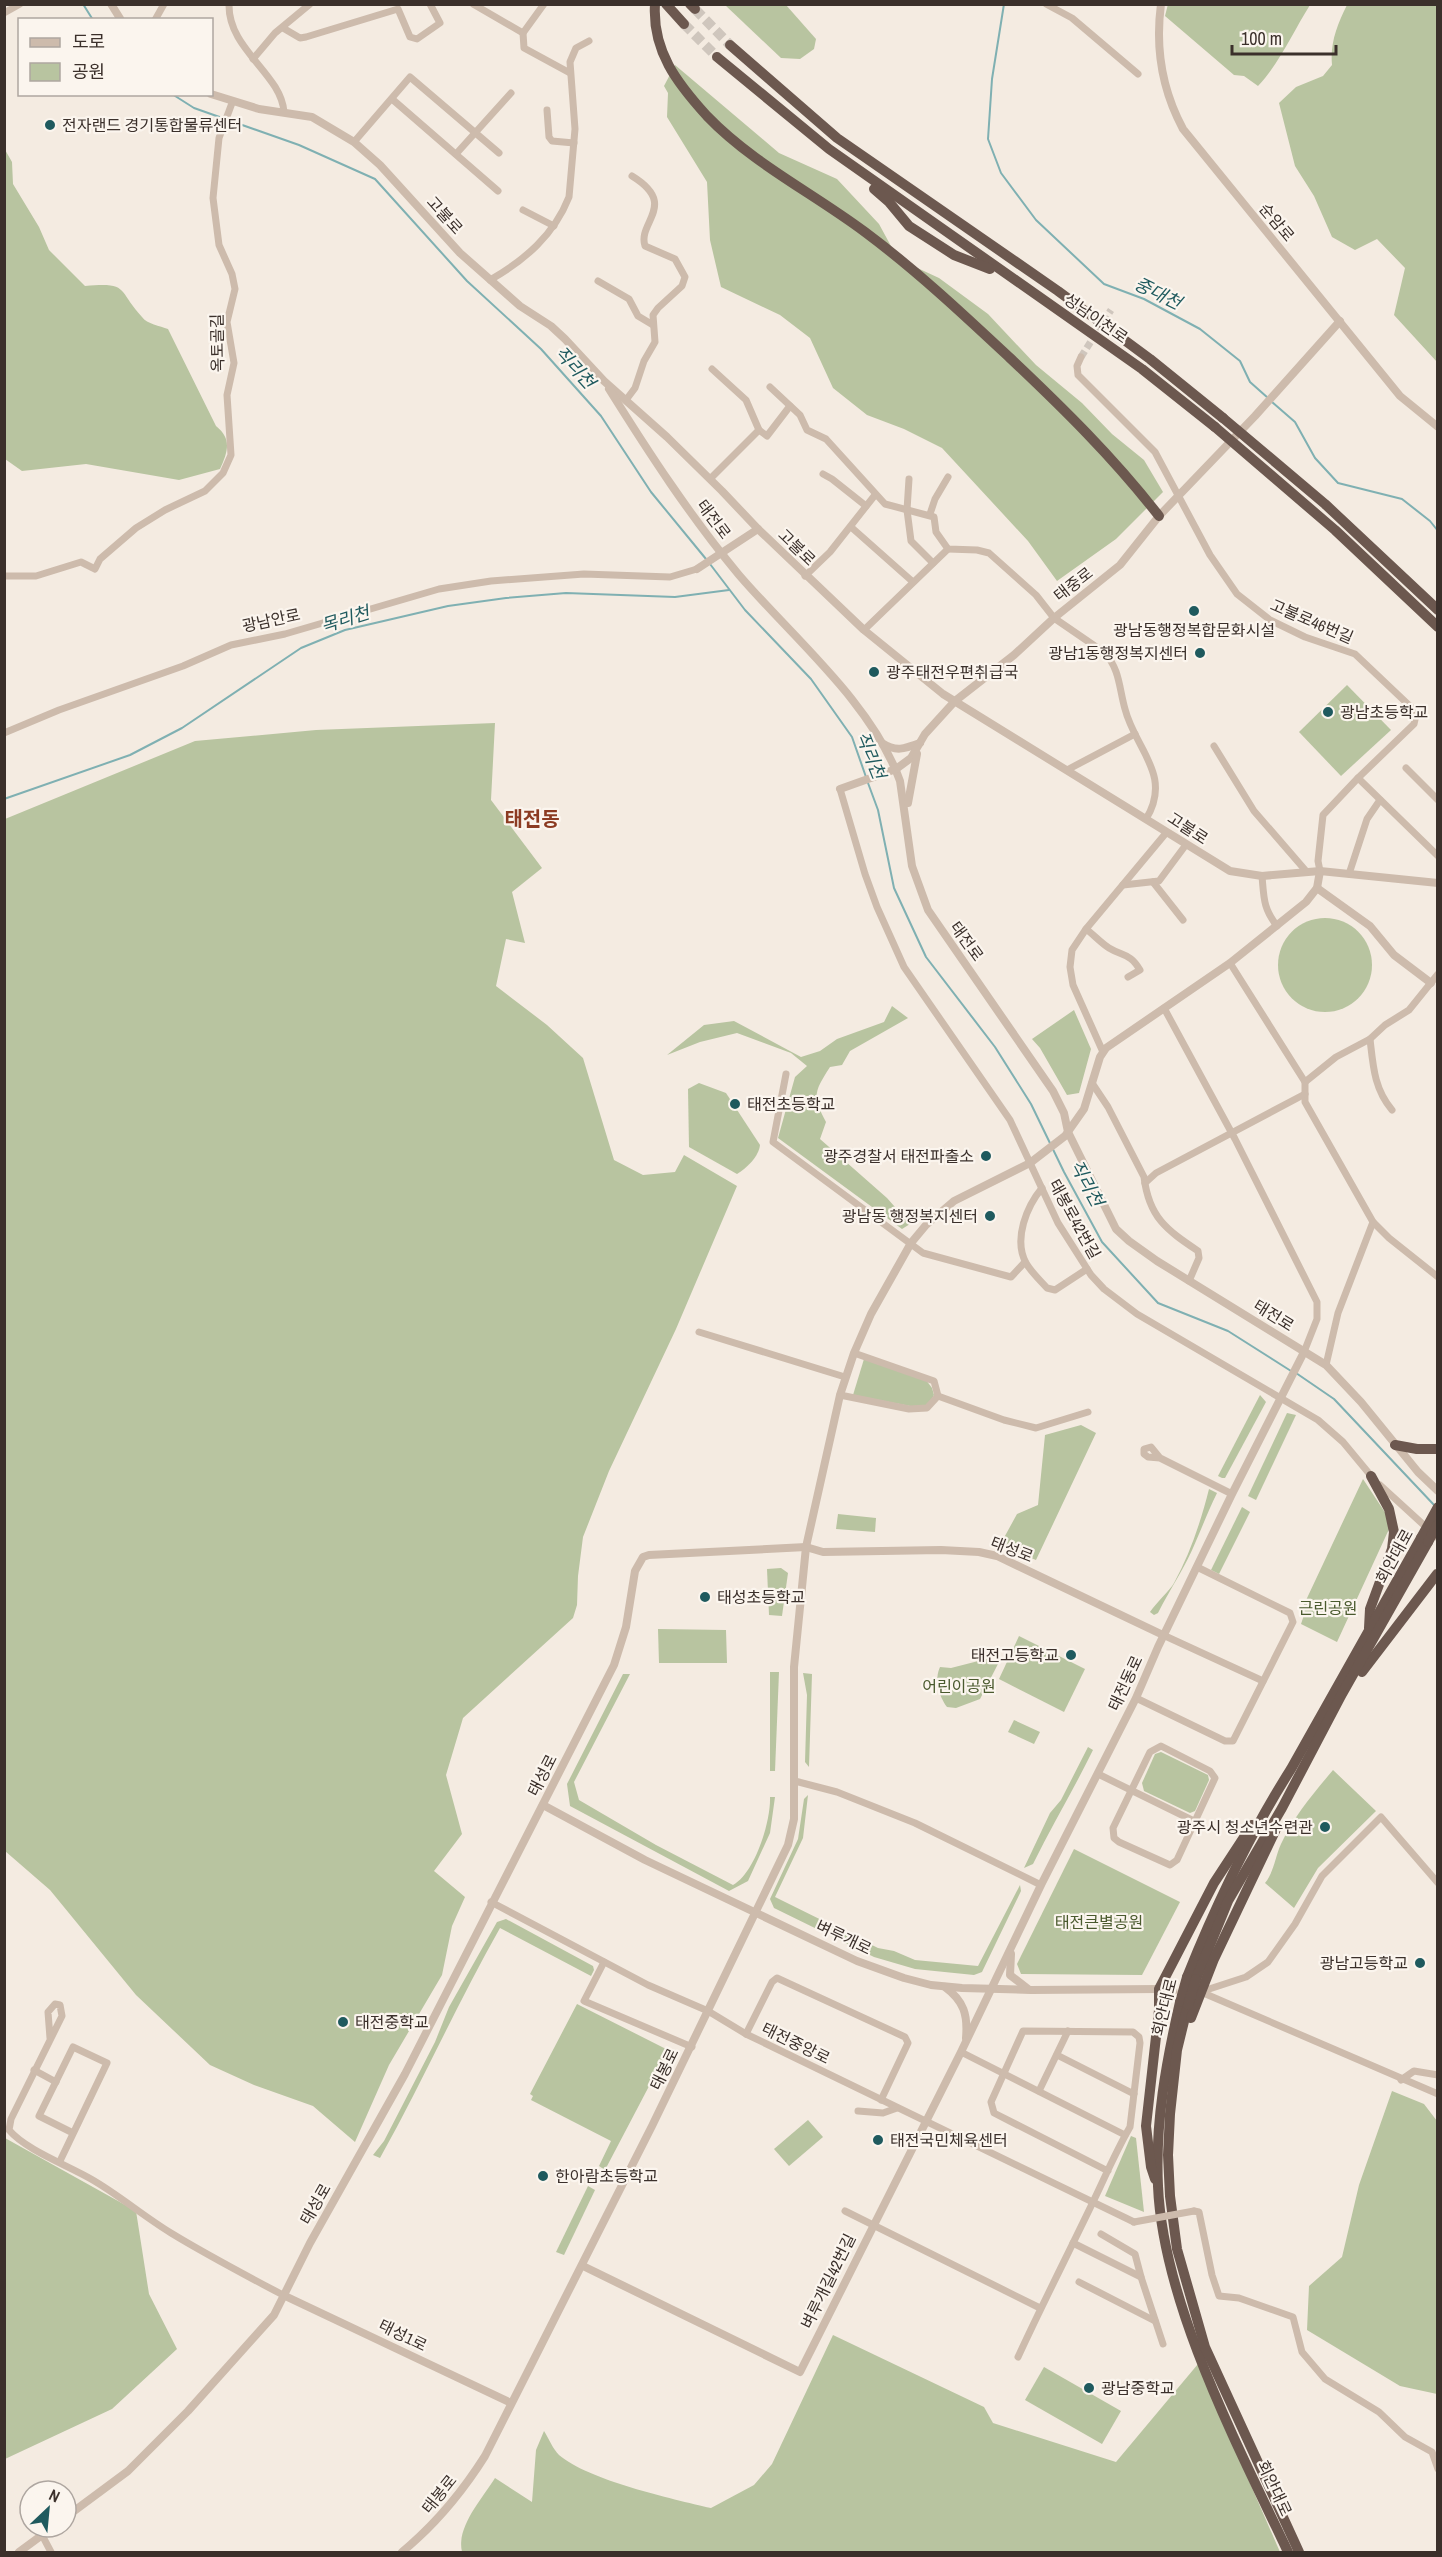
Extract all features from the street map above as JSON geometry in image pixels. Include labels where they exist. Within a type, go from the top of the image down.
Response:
[{"type":"highway","points":[[655,4],[659,47],[666,63],[684,88],[723,131],[757,158],[865,232],[921,276],[1088,432],[1159,516]]},
{"type":"highway","points":[[666,4],[684,24]]},
{"type":"highway","name":"성남이천로","points":[[730,45],[837,138],[1058,291],[1150,359],[1325,504],[1437,610]]},
{"type":"highway","name":"성남이천로","points":[[717,57],[829,149],[1142,369],[1215,427],[1335,530],[1437,627]]},
{"type":"highway","points":[[829,149],[890,202],[909,226],[954,255],[981,264],[1045,300]]},
{"type":"highway","points":[[1395,1445],[1417,1449],[1437,1449]]},
{"type":"highway","points":[[1369,1630],[1370,1609],[1392,1549],[1394,1532],[1389,1509],[1371,1476]]},
{"type":"highway","name":"회안대로","points":[[1191,1978],[1228,1901],[1282,1808],[1342,1694],[1429,1539],[1437,1507]]},
{"type":"highway","points":[[1429,1539],[1437,1524]]},
{"type":"highway","name":"회안대로","points":[[1191,1978],[1211,1917],[1270,1802],[1369,1630],[1429,1539]]},
{"type":"highway","points":[[1342,1694],[1359,1676],[1437,1574]]},
{"type":"highway","points":[[1158,2187],[1151,2167],[1146,2126],[1159,2010],[1159,1989],[1214,1883],[1270,1802]]},
{"type":"highway","points":[[1170,2196],[1174,2159],[1176,2094],[1198,1993],[1277,1828],[1282,1808]]},
{"type":"highway","points":[[1184,2003],[1191,1978]]},
{"type":"highway","name":"회안대로","points":[[1184,2003],[1168,2054],[1159,2116],[1158,2187],[1169,2256],[1180,2299],[1196,2345],[1243,2456],[1288,2553]]},
{"type":"highway","name":"회안대로","points":[[1184,2003],[1172,2093],[1168,2155],[1170,2196],[1177,2249],[1205,2347],[1299,2553]]},
{"type":"highway","points":[[1285,2519],[1308,2553]]},
{"type":"street","points":[[4,13],[20,4]]},
{"type":"street","points":[[111,4],[120,18]]},
{"type":"street","points":[[156,18],[164,4]]},
{"type":"street","points":[[229,4],[231,26],[280,96],[284,112]]},
{"type":"street","points":[[253,59],[275,33],[310,4]]},
{"type":"street","points":[[283,28],[300,38],[306,37],[398,7],[410,38],[417,39],[440,23],[430,4]]},
{"type":"street","points":[[473,4],[523,33]]},
{"type":"street","points":[[544,4],[523,33],[524,48],[527,52],[570,73]]},
{"type":"street","points":[[1046,4],[1072,18],[1138,74]]},
{"type":"street","name":"순암로","points":[[1161,4],[1160,68],[1172,109],[1183,129],[1400,396],[1437,427]]},
{"type":"street","points":[[490,280],[539,245],[554,226],[569,197],[574,143],[570,62],[576,48],[589,41]]},
{"type":"street","points":[[354,142],[410,78],[499,153]]},
{"type":"street","points":[[456,154],[511,93]]},
{"type":"street","name":"고불로","points":[[213,95],[232,103],[312,117],[354,142],[380,165],[459,253],[520,306],[551,326],[604,381],[710,479],[758,529],[864,630],[955,701],[1230,872],[1262,876],[1320,871],[1437,883]]},
{"type":"street","points":[[392,99],[498,191]]},
{"type":"street","name":"옥토골길","points":[[4,576],[36,576],[81,562],[95,569],[100,559],[136,528],[165,510],[205,491],[227,466],[232,448],[227,395],[234,363],[227,322],[235,289],[232,274],[219,245],[214,209],[214,177],[219,138],[232,103]]},
{"type":"street","points":[[547,110],[549,137],[552,141],[574,143]]},
{"type":"street","points":[[626,400],[635,388],[644,362],[655,342],[653,315],[682,286],[685,277],[675,259],[645,246],[645,237],[654,212],[654,200],[647,186],[632,176]]},
{"type":"street","points":[[523,210],[554,226]]},
{"type":"street","points":[[598,280],[628,299],[638,316],[653,325]]},
{"type":"street","name":"태중로","points":[[896,769],[911,758],[934,723],[955,701],[1014,655],[1054,618],[1120,565],[1159,516],[1260,411],[1340,321]]},
{"type":"street","name":"고불로46번길","points":[[1081,357],[1077,366],[1078,375],[1155,452],[1219,570],[1245,602],[1270,620],[1294,632],[1355,654],[1413,709],[1416,715],[1414,724],[1323,815],[1318,861],[1320,871]]},
{"type":"street","points":[[712,369],[746,400],[759,430],[766,436],[770,434],[790,406]]},
{"type":"street","name":"태전로","points":[[604,381],[658,468],[718,554],[854,701],[896,769],[903,794],[912,866],[928,910],[1047,1082],[1064,1113],[1067,1134],[1116,1229],[1144,1253],[1303,1354],[1326,1365],[1361,1402],[1395,1445],[1437,1491]]},
{"type":"street","points":[[770,387],[800,415],[807,430],[826,439],[885,504],[930,514],[934,517],[936,532],[948,549]]},
{"type":"street","points":[[710,479],[759,430]]},
{"type":"street","points":[[823,474],[866,507]]},
{"type":"street","points":[[930,514],[935,499],[948,477]]},
{"type":"street","points":[[909,479],[907,510],[910,541],[933,562]]},
{"type":"street","points":[[806,576],[830,552],[875,495]]},
{"type":"street","points":[[851,527],[913,582]]},
{"type":"street","points":[[697,569],[758,529]]},
{"type":"street","points":[[864,630],[948,549],[977,550],[989,553],[1035,595],[1054,618],[1105,652],[1111,660],[1120,680],[1124,709],[1151,765],[1156,785],[1156,800],[1146,819]]},
{"type":"street","name":"광남안로","points":[[4,733],[59,710],[183,666],[231,645],[285,634],[440,590],[491,581],[584,574],[670,577],[697,569]]},
{"type":"street","points":[[1067,770],[1135,734]]},
{"type":"street","points":[[879,741],[900,750],[920,743]]},
{"type":"street","points":[[906,818],[910,781],[920,743]]},
{"type":"street","points":[[1214,746],[1254,811],[1306,871]]},
{"type":"street","points":[[1406,768],[1437,800]]},
{"type":"street","points":[[845,787],[896,769]]},
{"type":"street","points":[[1358,778],[1437,856]]},
{"type":"street","name":"태봉로42번길","points":[[845,787],[864,874],[904,967],[1010,1119],[1034,1161],[1042,1188],[1058,1222],[1087,1269],[1104,1289],[1131,1310],[1283,1393],[1331,1430],[1429,1539]]},
{"type":"street","points":[[1349,874],[1367,819],[1380,800]]},
{"type":"street","points":[[1166,833],[1071,950],[1071,976],[1103,1052],[1113,1041],[1230,963],[1306,902],[1317,888],[1320,871]]},
{"type":"street","points":[[1124,885],[1153,882],[1164,877],[1185,846]]},
{"type":"street","points":[[1262,876],[1264,905],[1277,926]]},
{"type":"street","points":[[1153,882],[1183,920]]},
{"type":"street","points":[[1317,888],[1370,926],[1394,955],[1434,985]]},
{"type":"street","points":[[1086,929],[1106,946],[1134,960],[1140,970],[1128,977]]},
{"type":"street","points":[[1230,963],[1305,1082],[1305,1102],[1373,1222],[1437,1277]]},
{"type":"street","points":[[1305,1082],[1336,1057],[1370,1039],[1385,1025],[1409,1010],[1434,985],[1437,974]]},
{"type":"street","points":[[1164,1008],[1232,1132],[1317,1302],[1317,1318],[1303,1354]]},
{"type":"street","points":[[1370,1039],[1376,1083],[1381,1098],[1392,1110]]},
{"type":"street","name":"태봉로","points":[[402,2553],[429,2530],[466,2486],[485,2456],[583,2266],[692,2046],[791,1835],[795,1819],[794,1667],[806,1547],[845,1377],[880,1297],[911,1243],[926,1225],[954,1201],[1034,1161],[1067,1134],[1084,1109],[1103,1052]]},
{"type":"street","points":[[786,1074],[773,1142],[923,1253],[1011,1276],[1025,1262]]},
{"type":"street","points":[[1092,1083],[1108,1107],[1144,1178],[1161,1224],[1198,1251],[1198,1258],[1190,1281]]},
{"type":"street","points":[[1145,1183],[1156,1173],[1305,1094]]},
{"type":"street","points":[[1042,1188],[1026,1213],[1022,1245],[1025,1262],[1047,1288],[1055,1290],[1087,1269]]},
{"type":"street","points":[[1326,1365],[1338,1313],[1373,1222]]},
{"type":"street","points":[[699,1332],[845,1377]]},
{"type":"street","points":[[854,1353],[934,1381],[938,1396]]},
{"type":"street","name":"태전동로","points":[[992,1988],[1041,1885],[1136,1698],[1163,1635],[1232,1494],[1303,1354]]},
{"type":"street","points":[[840,1395],[909,1409],[927,1408],[938,1396]]},
{"type":"street","points":[[938,1396],[1004,1420],[1036,1428],[1088,1412]]},
{"type":"street","points":[[1160,1458],[1232,1494]]},
{"type":"street","name":"태성로","points":[[78,2508],[128,2471],[188,2411],[274,2315],[405,2074],[619,1653],[635,1571],[642,1557],[649,1554],[806,1547],[823,1552],[941,1550],[979,1552],[997,1556],[1263,1681]]},
{"type":"street","points":[[1136,1698],[1229,1742],[1236,1738],[1293,1622],[1292,1615],[1197,1567]]},
{"type":"street","points":[[1161,1746],[1214,1774],[1214,1783],[1196,1822],[1177,1860],[1170,1865],[1114,1838],[1113,1828],[1150,1752],[1161,1746]]},
{"type":"street","points":[[1098,1774],[1196,1822]]},
{"type":"street","points":[[795,1781],[837,1792],[915,1823],[1041,1885]]},
{"type":"street","name":"벼루개로","points":[[543,1804],[645,1860],[874,1968],[917,1982],[945,1987],[1031,1990],[1159,1989]]},
{"type":"street","points":[[1198,1993],[1246,1977],[1268,1962],[1295,1924],[1322,1876],[1381,1817],[1437,1883]]},
{"type":"street","name":"태전중앙로","points":[[491,1902],[604,1962],[708,2011],[746,2034],[1092,2204],[1134,2222],[1199,2212],[1209,2263],[1219,2296],[1239,2298],[1293,2317],[1302,2352],[1325,2379],[1378,2412],[1405,2437],[1432,2452],[1437,2469]]},
{"type":"street","points":[[1012,1946],[1010,1975],[1016,1982],[1031,1990]]},
{"type":"street","points":[[604,1962],[584,2001],[692,2046]]},
{"type":"street","points":[[746,2034],[772,1982],[777,1978],[905,2037],[908,2043],[881,2100]]},
{"type":"street","points":[[945,1987],[960,2001],[967,2014],[966,2042]]},
{"type":"street","name":"벼루개길42번길","points":[[583,2266],[800,2372],[992,1988]]},
{"type":"street","points":[[1159,1989],[1174,1991]]},
{"type":"street","points":[[1198,1993],[1437,2094]]},
{"type":"street","points":[[1018,2357],[1040,2308],[1073,2243],[1108,2171],[1132,2120],[1140,2043],[1139,2037],[1132,2032],[1023,2031],[991,2102],[994,2113],[1108,2171]]},
{"type":"street","points":[[1039,2091],[1068,2031]]},
{"type":"street","points":[[50,2038],[10,2119],[9,2130],[21,2142],[60,2161],[116,2194],[171,2233],[283,2295]]},
{"type":"street","points":[[60,2161],[74,2133],[107,2063],[73,2047],[39,2116],[74,2133]]},
{"type":"street","points":[[961,2052],[1125,2135]]},
{"type":"street","points":[[1057,2055],[1134,2094]]},
{"type":"street","points":[[34,2070],[56,2082]]},
{"type":"street","points":[[1401,2080],[1414,2071],[1437,2075]]},
{"type":"street","points":[[858,2111],[883,2113],[897,2108]]},
{"type":"street","points":[[845,2211],[1040,2308]]},
{"type":"street","points":[[1101,2234],[1135,2254],[1163,2344]]},
{"type":"street","points":[[1073,2243],[1141,2277]]},
{"type":"street","points":[[1079,2282],[1155,2321]]},
{"type":"street","name":"태성1로","points":[[283,2295],[511,2403]]},
{"type":"street","points":[[19,2553],[37,2539]]},
{"type":"street","points":[[44,2539],[51,2553]]},
{"type":"green space","points":[[1168,4],[1310,5],[1279,58],[1258,86],[1244,76],[1234,75],[1165,16]]},
{"type":"green space","points":[[725,5],[786,5],[816,39],[814,49],[800,59],[781,58]]},
{"type":"green space","points":[[1347,5],[1437,5],[1437,362],[1394,315],[1405,268],[1377,239],[1355,250],[1332,237],[1314,196],[1295,166],[1279,103],[1296,87],[1323,76],[1332,65],[1335,34]]},
{"type":"green space","points":[[675,65],[779,153],[837,179],[879,224],[898,259],[939,278],[988,314],[1036,365],[1082,403],[1112,434],[1144,460],[1163,492],[1116,539],[1057,581],[1028,541],[942,448],[904,429],[867,415],[833,388],[810,338],[780,315],[721,287],[710,240],[707,182],[667,117],[668,93],[664,86]]},
{"type":"green space","points":[[4,148],[12,162],[13,184],[39,227],[49,250],[85,286],[116,287],[125,294],[144,319],[168,329],[216,426],[226,441],[225,457],[220,469],[179,480],[86,464],[22,471],[5,459]]},
{"type":"green space","points":[[1347,685],[1391,730],[1341,776],[1299,732]]},
{"type":"green space","points":[[495,723],[491,800],[542,868],[512,892],[525,943],[506,939],[496,986],[547,1025],[583,1058],[614,1160],[643,1175],[675,1172],[684,1155],[737,1186],[676,1329],[609,1471],[583,1537],[577,1605],[573,1618],[463,1718],[446,1775],[462,1834],[434,1871],[465,1897],[452,1926],[442,1975],[389,2065],[355,2142],[313,2106],[254,2085],[210,2065],[136,1995],[50,1890],[5,1851],[5,819],[195,741],[316,730]]},
{"type":"green space","points":[[1325,918],[1343,922],[1358,932],[1368,947],[1372,965],[1368,983],[1358,998],[1343,1008],[1325,1012],[1307,1008],[1292,998],[1282,983],[1278,965],[1282,947],[1292,932],[1307,922]]},
{"type":"green space","points":[[892,1006],[908,1018],[850,1051],[842,1065],[830,1067],[818,1089],[817,1100],[826,1122],[820,1139],[887,1198],[910,1224],[902,1229],[778,1138],[795,1077],[807,1066],[791,1053],[737,1033],[700,1042],[667,1055],[704,1025],[734,1021],[801,1057],[820,1051],[837,1039],[884,1022]]},
{"type":"green space","points":[[1074,1010],[1091,1049],[1079,1093],[1067,1095],[1040,1048],[1032,1039]]},
{"type":"green space","points":[[699,1083],[726,1093],[760,1145],[752,1161],[737,1174],[689,1147],[688,1089]]},
{"type":"green space","points":[[864,1359],[926,1380],[934,1395],[928,1407],[910,1406],[853,1395]]},
{"type":"green space","points":[[1260,1395],[1266,1402],[1225,1478],[1222,1478],[1218,1476]]},
{"type":"green space","points":[[1287,1413],[1296,1415],[1256,1500],[1248,1496]]},
{"type":"green space","points":[[1081,1425],[1096,1433],[1036,1560],[1000,1545],[1017,1514],[1038,1505],[1045,1435]]},
{"type":"green space","name":"근린공원","points":[[1363,1479],[1388,1517],[1390,1527],[1337,1642],[1301,1624],[1304,1615],[1300,1613]]},
{"type":"green space","points":[[1209,1489],[1217,1493],[1188,1559],[1158,1613],[1154,1615],[1150,1612],[1172,1586],[1185,1561],[1199,1525]]},
{"type":"green space","points":[[1242,1507],[1250,1512],[1219,1574],[1211,1570]]},
{"type":"green space","points":[[838,1514],[876,1518],[875,1532],[836,1529]]},
{"type":"green space","points":[[781,1568],[788,1573],[782,1616],[769,1615],[767,1569]]},
{"type":"green space","points":[[658,1629],[726,1630],[727,1663],[659,1663]]},
{"type":"green space","points":[[1019,1636],[1085,1669],[1064,1712],[999,1679]]},
{"type":"green space","name":"어린이공원","points":[[990,1658],[999,1662],[980,1699],[956,1708],[947,1707],[938,1688],[937,1677],[940,1667],[951,1668]]},
{"type":"green space","points":[[770,1672],[779,1672],[775,1771],[770,1771]]},
{"type":"green space","points":[[803,1673],[812,1674],[809,1767],[805,1762],[807,1695]]},
{"type":"green space","points":[[623,1674],[630,1674],[574,1782],[579,1800],[656,1845],[733,1885],[741,1879],[755,1858],[765,1832],[770,1797],[775,1797],[770,1833],[748,1881],[729,1891],[570,1806],[567,1784]]},
{"type":"green space","points":[[1014,1720],[1040,1732],[1034,1744],[1008,1732]]},
{"type":"green space","points":[[1088,1747],[1093,1750],[1078,1779],[1033,1864],[1024,1868],[1050,1813],[1061,1800]]},
{"type":"green space","points":[[1161,1752],[1208,1775],[1209,1780],[1195,1811],[1190,1813],[1144,1791],[1142,1783],[1155,1754]]},
{"type":"green space","name":"광주시 청소년수련관","points":[[1333,1770],[1376,1811],[1318,1868],[1294,1908],[1265,1883],[1292,1824],[1304,1805]]},
{"type":"green space","points":[[808,1795],[803,1838],[775,1897],[878,1948],[894,1951],[915,1960],[978,1966],[1020,1885],[1021,1891],[982,1972],[974,1975],[915,1969],[874,1957],[774,1908],[770,1899],[798,1839],[804,1799]]},
{"type":"green space","name":"태전큰별공원","points":[[1074,1849],[1180,1902],[1142,1975],[1021,1974],[1017,1964]]},
{"type":"green space","points":[[506,1919],[593,1966],[591,1976],[500,1928],[380,2158],[373,2155],[384,2141],[435,2042],[449,2007],[497,1922]]},
{"type":"green space","points":[[577,2004],[668,2050],[605,2170],[599,2166],[611,2141],[531,2100],[533,2096],[530,2094]]},
{"type":"green space","points":[[1392,2091],[1424,2104],[1437,2121],[1437,2394],[1400,2386],[1307,2330],[1309,2286],[1342,2257],[1359,2185]]},
{"type":"green space","points":[[808,2120],[823,2137],[789,2166],[774,2149]]},
{"type":"green space","points":[[1131,2136],[1136,2138],[1144,2212],[1105,2196]]},
{"type":"green space","points":[[5,2138],[136,2211],[149,2294],[177,2349],[112,2409],[5,2459]]},
{"type":"green space","points":[[588,2186],[595,2190],[564,2255],[556,2252]]},
{"type":"green space","points":[[833,2335],[984,2407],[993,2423],[1116,2462],[1198,2364],[1280,2552],[462,2552],[461,2543],[466,2523],[495,2478],[532,2502],[536,2450],[544,2431],[557,2453],[572,2464],[631,2488],[711,2508],[754,2485],[772,2464]]},
{"type":"green space","points":[[1044,2367],[1121,2411],[1102,2444],[1025,2400]]},
{"type":"waterway","name":"직리천","points":[[83,4],[92,18]]},
{"type":"waterway","name":"중대천","points":[[1004,4],[992,79],[988,139],[1001,173],[1036,220],[1104,284],[1144,299],[1200,329],[1240,361],[1250,382],[1268,398]]},
{"type":"waterway","name":"직리천","points":[[175,96],[194,108],[299,145],[375,179],[467,281],[541,349],[601,416],[651,492],[706,559]]},
{"type":"waterway","name":"중대천","points":[[1272,402],[1295,422],[1315,458],[1338,483],[1402,499],[1430,521],[1438,531]]},
{"type":"waterway","name":"직리천","points":[[710,564],[745,610],[811,679],[852,737],[866,777]]},
{"type":"waterway","name":"목리천","points":[[4,799],[130,755],[182,728],[301,648],[345,630],[448,606],[506,598],[566,593],[675,597],[729,590]]},
{"type":"waterway","name":"직리천","points":[[868,783],[878,810],[894,888],[926,957],[995,1047],[1031,1104],[1102,1242],[1158,1303],[1228,1331],[1291,1371]]},
{"type":"waterway","name":"직리천","points":[[1296,1373],[1334,1399],[1435,1506]]},
{"type":"tunnel","points":[[695,9],[730,45]]},
{"type":"tunnel","points":[[684,24],[717,57]]},
{"type":"tunnel","points":[[1081,357],[1111,310]]},
{"type":"place","name":"전자랜드 경기통합물류센터","points":[[50,125]]},
{"type":"place","name":"광남동행정복합문화시설","points":[[1194,611]]},
{"type":"place","name":"광남1동행정복지센터","points":[[1200,653]]},
{"type":"place","name":"광주태전우편취급국","points":[[874,672]]},
{"type":"place","name":"광남초등학교","points":[[1328,712]]},
{"type":"place","name":"태전초등학교","points":[[735,1104]]},
{"type":"place","name":"광주경찰서 태전파출소","points":[[986,1156]]},
{"type":"place","name":"광남동 행정복지센터","points":[[990,1216]]},
{"type":"place","name":"태성초등학교","points":[[705,1597]]},
{"type":"place","name":"태전고등학교","points":[[1071,1655]]},
{"type":"place","name":"광주시 청소년수련관","points":[[1325,1827]]},
{"type":"place","name":"광남고등학교","points":[[1420,1963]]},
{"type":"place","name":"태전중학교","points":[[343,2022]]},
{"type":"place","name":"태전국민체육센터","points":[[878,2140]]},
{"type":"place","name":"한아람초등학교","points":[[543,2176]]},
{"type":"place","name":"광남중학교","points":[[1089,2388]]},
{"type":"district","name":"태전동","points":[[532,818]]}]
